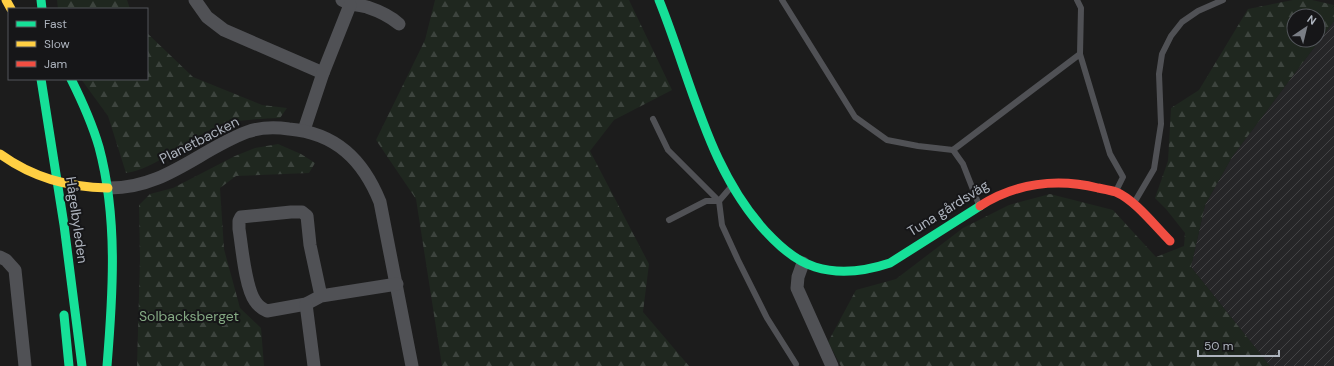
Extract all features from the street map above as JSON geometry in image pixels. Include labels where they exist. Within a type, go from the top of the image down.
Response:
[{"type":"main road","name":"Tuna gårdsväg","points":[[659,0],[676,42],[713,149],[732,186],[760,225],[786,251],[803,263],[821,269],[842,272],[874,269],[890,263],[997,196],[1011,191],[1042,184],[1063,183],[1090,186],[1116,192],[1133,204],[1170,241]]},
{"type":"main road","name":"Hågelbyleden","points":[[41,80],[66,239],[82,366]]},
{"type":"main road","points":[[72,80],[89,114],[104,167],[108,188],[113,283],[107,366]]},
{"type":"main road","points":[[0,154],[15,165],[41,178],[89,188],[108,188]]},
{"type":"main road","name":"Hågelbyleden","points":[[44,166],[48,190]]},
{"type":"main road","points":[[63,304],[69,366]]},
{"type":"street","points":[[195,0],[207,17],[224,30],[323,73]]},
{"type":"street","points":[[304,130],[346,2],[367,7],[391,17],[399,24]]},
{"type":"street","name":"Planetbacken","points":[[108,188],[118,188],[162,177],[248,132],[267,128],[304,130],[330,140],[356,160],[366,174],[380,202],[412,366]]},
{"type":"street","points":[[322,296],[310,245],[307,216],[302,212],[291,212],[241,217],[239,221],[239,229],[248,280],[254,300],[267,311],[306,304],[322,296],[397,284]]},
{"type":"street","points":[[3,259],[15,270],[26,366]]},
{"type":"street","points":[[803,263],[798,277],[797,288],[832,366]]},
{"type":"street","points":[[306,304],[314,366]]},
{"type":"lane","points":[[782,0],[855,117],[888,140],[953,150],[963,164],[979,206]]},
{"type":"lane","points":[[1077,0],[1081,8],[1080,54],[1110,154],[1123,177],[1116,192]]},
{"type":"lane","points":[[1133,204],[1154,169],[1161,124],[1159,74],[1162,54],[1171,36],[1182,22],[1198,11],[1223,0]]},
{"type":"lane","points":[[953,150],[1080,54]]},
{"type":"lane","points":[[653,119],[668,150],[719,202],[722,225],[738,260],[767,318],[796,364]]},
{"type":"lane","points":[[719,202],[732,186]]},
{"type":"lane","points":[[669,220],[706,201],[719,202]]},
{"type":"shaded area","points":[[1334,21],[1334,366],[1270,366],[1191,267],[1205,205],[1232,157],[1314,48],[1326,48],[1326,32]]},
{"type":"green space","points":[[57,0],[127,0],[130,8],[58,8]]},
{"type":"green space","points":[[435,0],[629,0],[672,90],[614,120],[590,151],[649,264],[643,312],[689,366],[442,366],[416,199],[376,140],[425,40]]},
{"type":"green space","points":[[1293,0],[1312,0],[1334,5],[1334,21],[1326,32],[1326,8],[1286,8],[1286,48],[1314,48],[1232,157],[1205,205],[1191,267],[1270,366],[841,366],[828,342],[856,290],[896,279],[963,228],[1009,205],[1050,194],[1113,210],[1156,257],[1184,246],[1185,233],[1155,198],[1168,161],[1171,108],[1199,90],[1248,9]]},
{"type":"green space","points":[[148,34],[193,77],[262,105],[287,108],[280,118],[256,119],[223,124],[160,160],[148,166],[126,173],[108,116],[82,80],[148,80]]},
{"type":"green space","name":"Solbacksberget","points":[[278,144],[301,154],[315,163],[309,173],[236,176],[220,188],[224,249],[240,308],[261,328],[264,366],[137,366],[140,260],[139,205],[150,194],[173,188],[235,156],[255,148]]},
{"type":"traffic: fast","points":[[41,0],[42,8]]},
{"type":"traffic: fast","points":[[659,0],[704,126],[718,157],[733,186],[751,214],[773,239],[787,252],[809,265],[834,271],[863,270],[881,266],[890,263],[980,206]]},
{"type":"traffic: fast","points":[[41,80],[64,225],[82,366]]},
{"type":"traffic: fast","points":[[71,80],[86,112],[99,147],[109,201],[112,283],[107,366]]},
{"type":"traffic: fast","points":[[64,315],[69,366]]},
{"type":"traffic: slow","points":[[6,0],[10,8]]},
{"type":"traffic: slow","points":[[0,154],[25,169],[51,180],[79,186],[108,188]]},
{"type":"traffic: jam","points":[[980,206],[993,198],[1022,188],[1052,183],[1083,185],[1114,191],[1123,196],[1137,207],[1170,241]]}]
